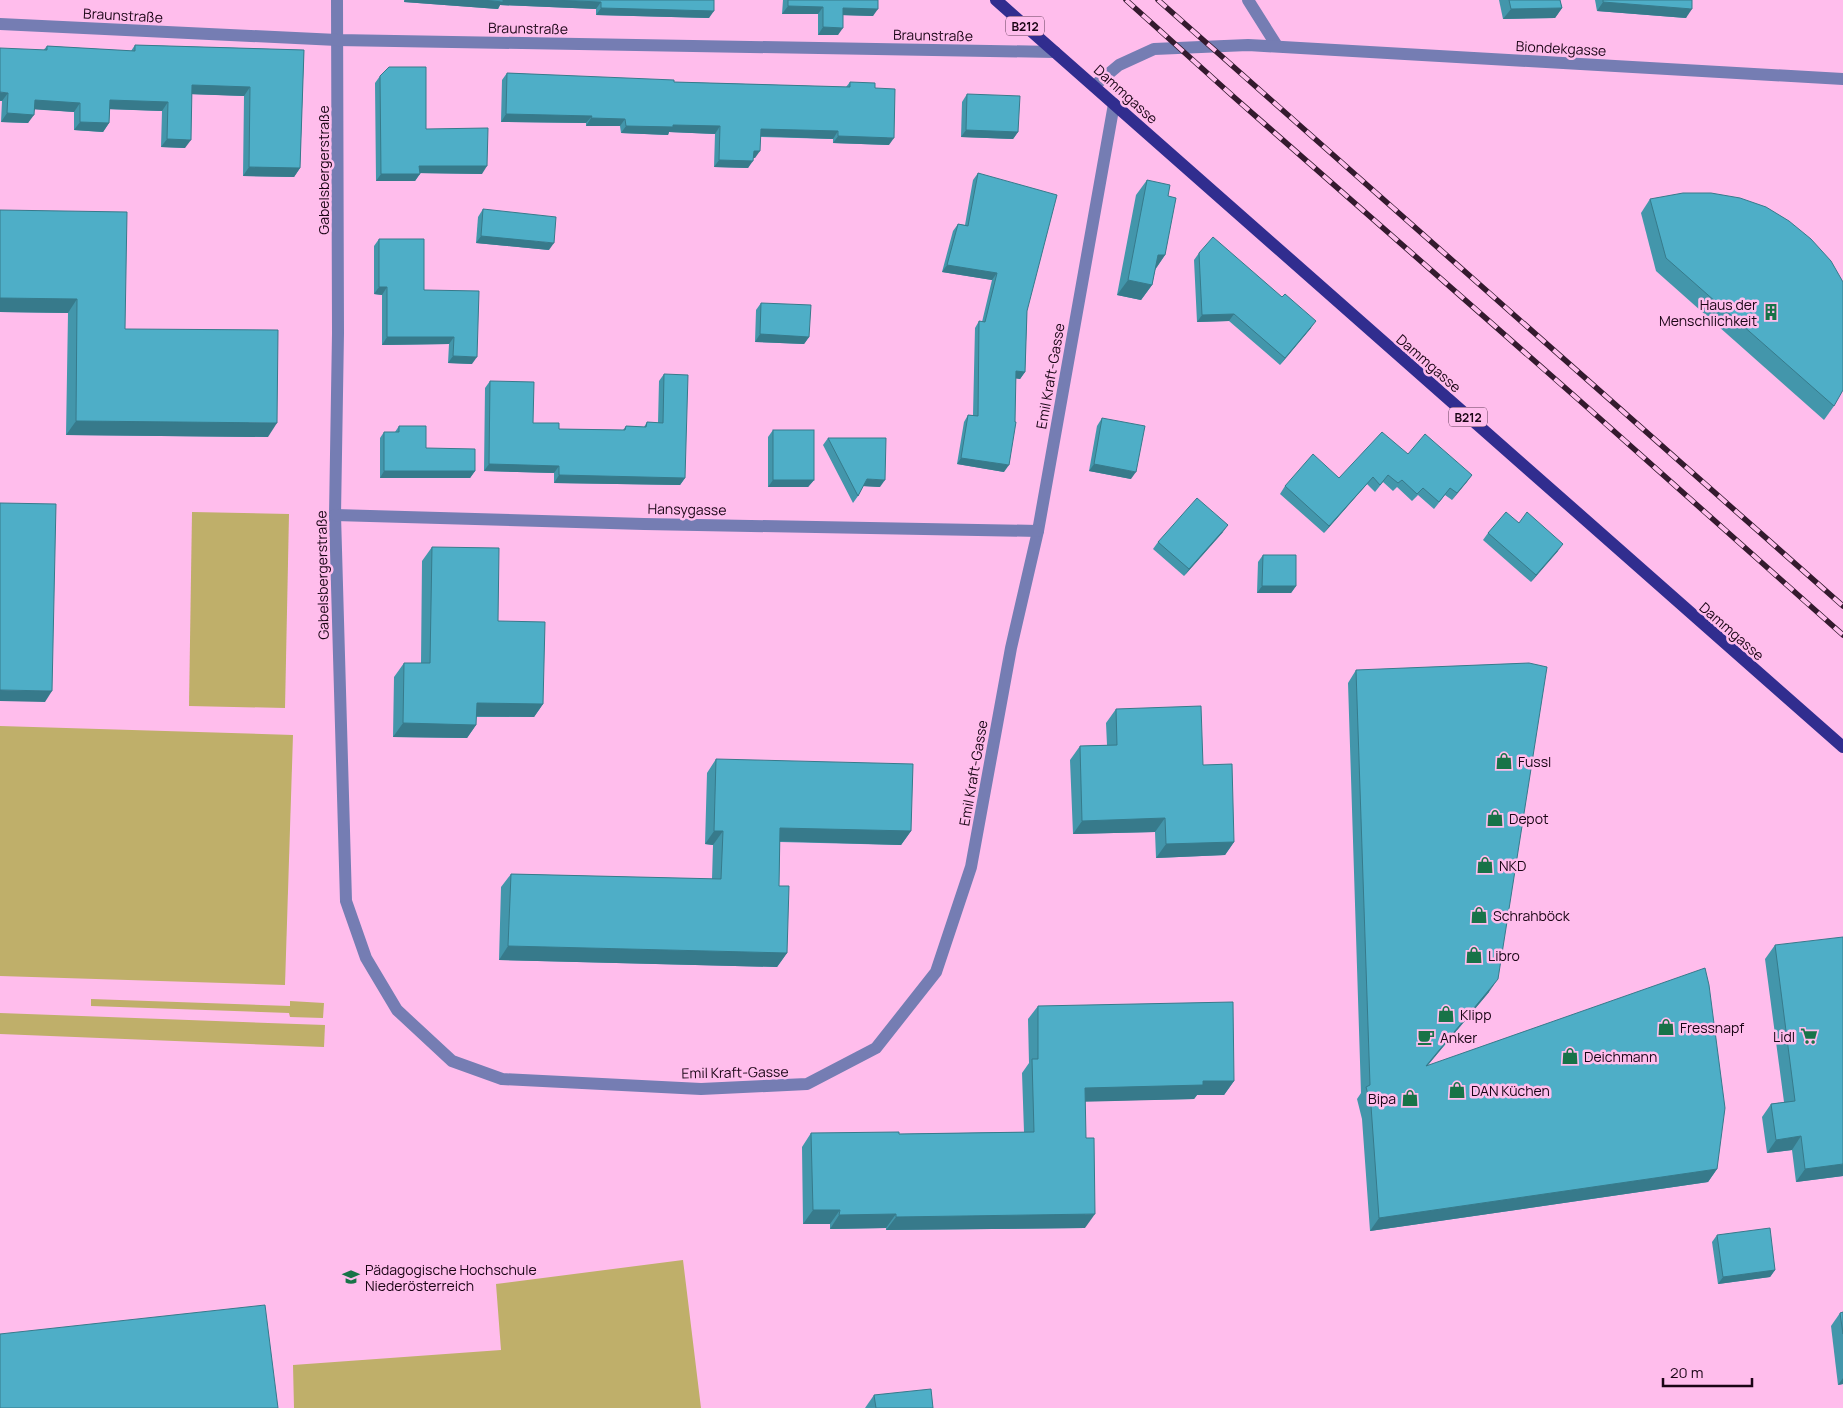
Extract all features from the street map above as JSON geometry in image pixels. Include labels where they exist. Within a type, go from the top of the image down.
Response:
[{"type":"main road","name":"Dammgasse","points":[[996,0],[1843,747]]},
{"type":"street","name":"Gabelsbergerstraße","points":[[338,0],[338,332],[335,515],[346,901],[366,958],[397,1010],[452,1061],[502,1079]]},
{"type":"street","points":[[1248,0],[1277,46]]},
{"type":"street","name":"Braunstraße","points":[[0,24],[337,40],[1055,52]]},
{"type":"street","name":"Biondekgasse","points":[[1094,86],[1119,65],[1154,49],[1232,46],[1277,46],[1843,79]]},
{"type":"street","name":"Emil Kraft-Gasse","points":[[502,1079],[701,1089],[807,1084],[876,1048],[936,972],[971,867],[1011,648],[1038,531],[1114,104]]},
{"type":"street","name":"Hansygasse","points":[[335,515],[653,524],[1038,531]]},
{"type":"shaded area","points":[[192,512],[289,514],[285,708],[189,706]]},
{"type":"shaded area","points":[[0,726],[293,735],[285,985],[0,976]]},
{"type":"shaded area","points":[[91,999],[290,1006],[290,1001],[324,1003],[323,1018],[290,1017],[289,1013],[91,1006]]},
{"type":"shaded area","points":[[0,1013],[325,1025],[324,1047],[0,1034]]},
{"type":"shaded area","points":[[683,1260],[701,1408],[294,1408],[293,1365],[501,1350],[496,1284]]},
{"type":"building","points":[[482,0],[503,0],[503,2]]},
{"type":"building","points":[[551,0],[714,0],[714,11],[601,8],[601,2]]},
{"type":"building","points":[[788,0],[878,0],[878,9],[843,8],[843,28],[823,27],[823,7],[788,6]]},
{"type":"building","points":[[1509,0],[1560,0],[1562,8],[1511,9]]},
{"type":"building","points":[[1603,0],[1692,0],[1692,9],[1603,2]]},
{"type":"building","points":[[135,45],[304,50],[300,168],[249,167],[250,87],[192,85],[191,140],[167,139],[168,102],[110,100],[109,123],[80,122],[80,103],[35,100],[34,115],[7,113],[8,93],[0,92],[0,48],[47,50],[47,46],[135,51]]},
{"type":"building","points":[[389,67],[426,67],[426,129],[488,128],[487,166],[419,166],[420,174],[381,174],[380,76]]},
{"type":"building","points":[[507,73],[674,80],[674,82],[850,87],[850,82],[875,83],[875,88],[895,89],[894,138],[838,136],[838,131],[761,129],[760,151],[754,151],[753,161],[719,160],[720,126],[626,126],[625,119],[591,118],[592,116],[506,114]]},
{"type":"building","points":[[967,94],[1020,96],[1018,132],[966,130]]},
{"type":"building","points":[[978,173],[1057,195],[1027,311],[1025,372],[1016,371],[1016,422],[1009,465],[961,458],[968,415],[978,416],[979,321],[985,322],[997,273],[947,265],[958,224],[968,226]]},
{"type":"building","points":[[1147,180],[1170,185],[1168,196],[1176,198],[1165,255],[1158,255],[1152,285],[1128,280]]},
{"type":"building","name":"Haus der Menschlichkeit","points":[[1683,193],[1711,193],[1740,198],[1766,207],[1789,221],[1811,239],[1831,261],[1843,282],[1843,390],[1834,406],[1666,258],[1650,199]]},
{"type":"building","points":[[483,209],[556,217],[554,243],[481,236]]},
{"type":"building","points":[[0,210],[127,212],[125,329],[278,330],[277,423],[76,421],[77,299],[0,298]]},
{"type":"building","points":[[1213,237],[1282,297],[1285,294],[1316,321],[1285,358],[1234,314],[1202,315],[1199,253]]},
{"type":"building","points":[[379,239],[424,239],[424,290],[479,291],[477,357],[453,356],[454,337],[387,337],[387,287],[379,287]]},
{"type":"building","points":[[761,303],[811,305],[809,337],[760,334]]},
{"type":"building","points":[[664,374],[688,375],[685,478],[559,475],[559,466],[489,464],[490,381],[534,382],[533,423],[559,423],[559,429],[625,430],[626,426],[646,427],[647,422],[663,423]]},
{"type":"building","points":[[1102,418],[1145,426],[1136,472],[1094,464]]},
{"type":"building","points":[[399,426],[426,426],[426,448],[475,449],[475,471],[384,471],[384,432],[399,432]]},
{"type":"building","points":[[773,430],[814,430],[814,480],[773,480]]},
{"type":"building","points":[[1382,432],[1408,454],[1425,434],[1472,475],[1457,493],[1450,488],[1439,502],[1423,488],[1417,494],[1402,480],[1398,483],[1388,475],[1380,485],[1373,477],[1329,526],[1285,486],[1313,454],[1339,478]]},
{"type":"building","points":[[828,438],[886,438],[885,480],[867,479],[858,496]]},
{"type":"building","points":[[1197,498],[1228,525],[1189,569],[1158,542]]},
{"type":"building","points":[[0,503],[56,504],[52,691],[0,690]]},
{"type":"building","points":[[1506,512],[1519,523],[1527,512],[1563,544],[1536,575],[1488,533]]},
{"type":"building","points":[[432,547],[499,548],[498,621],[545,622],[543,704],[477,703],[476,725],[403,723],[404,663],[430,663]]},
{"type":"building","points":[[1263,555],[1296,555],[1296,586],[1262,586]]},
{"type":"building","points":[[1529,663],[1547,667],[1498,979],[1426,1066],[1705,968],[1709,985],[1725,1108],[1717,1169],[1379,1218],[1371,1106],[1366,1087],[1370,1085],[1356,670]]},
{"type":"building","points":[[1201,706],[1203,765],[1232,764],[1234,842],[1166,844],[1165,818],[1082,821],[1080,746],[1117,745],[1116,709]]},
{"type":"building","points":[[716,759],[913,764],[911,831],[780,828],[779,886],[789,886],[787,953],[508,946],[511,874],[721,879],[723,831],[714,831]]},
{"type":"building","name":"Lidl","points":[[1843,937],[1843,1164],[1805,1169],[1801,1136],[1776,1140],[1771,1104],[1795,1101],[1775,945]]},
{"type":"building","points":[[1233,1002],[1234,1081],[1203,1081],[1203,1085],[1085,1088],[1086,1138],[1094,1138],[1095,1214],[896,1217],[896,1214],[839,1215],[840,1210],[813,1210],[811,1133],[1034,1132],[1032,1059],[1038,1059],[1038,1006]]},
{"type":"building","points":[[1770,1228],[1775,1270],[1723,1277],[1717,1235]]},
{"type":"building","points":[[265,1305],[278,1408],[0,1408],[0,1334]]},
{"type":"building","points":[[1843,1312],[1843,1334],[1840,1313]]},
{"type":"building","points":[[931,1389],[933,1408],[876,1408],[874,1395]]},
{"type":"railway","points":[[1126,0],[1843,635]]},
{"type":"railway","points":[[1158,0],[1843,606]]},
{"type":"place","name":"Haus der Menschlichkeit","points":[[1771,312]]},
{"type":"place","name":"Fussl","points":[[1504,761]]},
{"type":"place","name":"Depot","points":[[1495,818]]},
{"type":"place","name":"NKD","points":[[1485,865]]},
{"type":"place","name":"Schrahböck","points":[[1479,915]]},
{"type":"place","name":"Libro","points":[[1474,955]]},
{"type":"place","name":"Klipp","points":[[1446,1014]]},
{"type":"place","name":"Fressnapf","points":[[1666,1027]]},
{"type":"place","name":"Lidl","points":[[1809,1036]]},
{"type":"place","name":"Anker","points":[[1426,1037]]},
{"type":"place","name":"Deichmann","points":[[1570,1056]]},
{"type":"place","name":"DAN Küchen","points":[[1457,1090]]},
{"type":"place","name":"Bipa","points":[[1410,1098]]},
{"type":"place","name":"Pädagogische Hochschule Niederösterreich","points":[[351,1277]]}]
